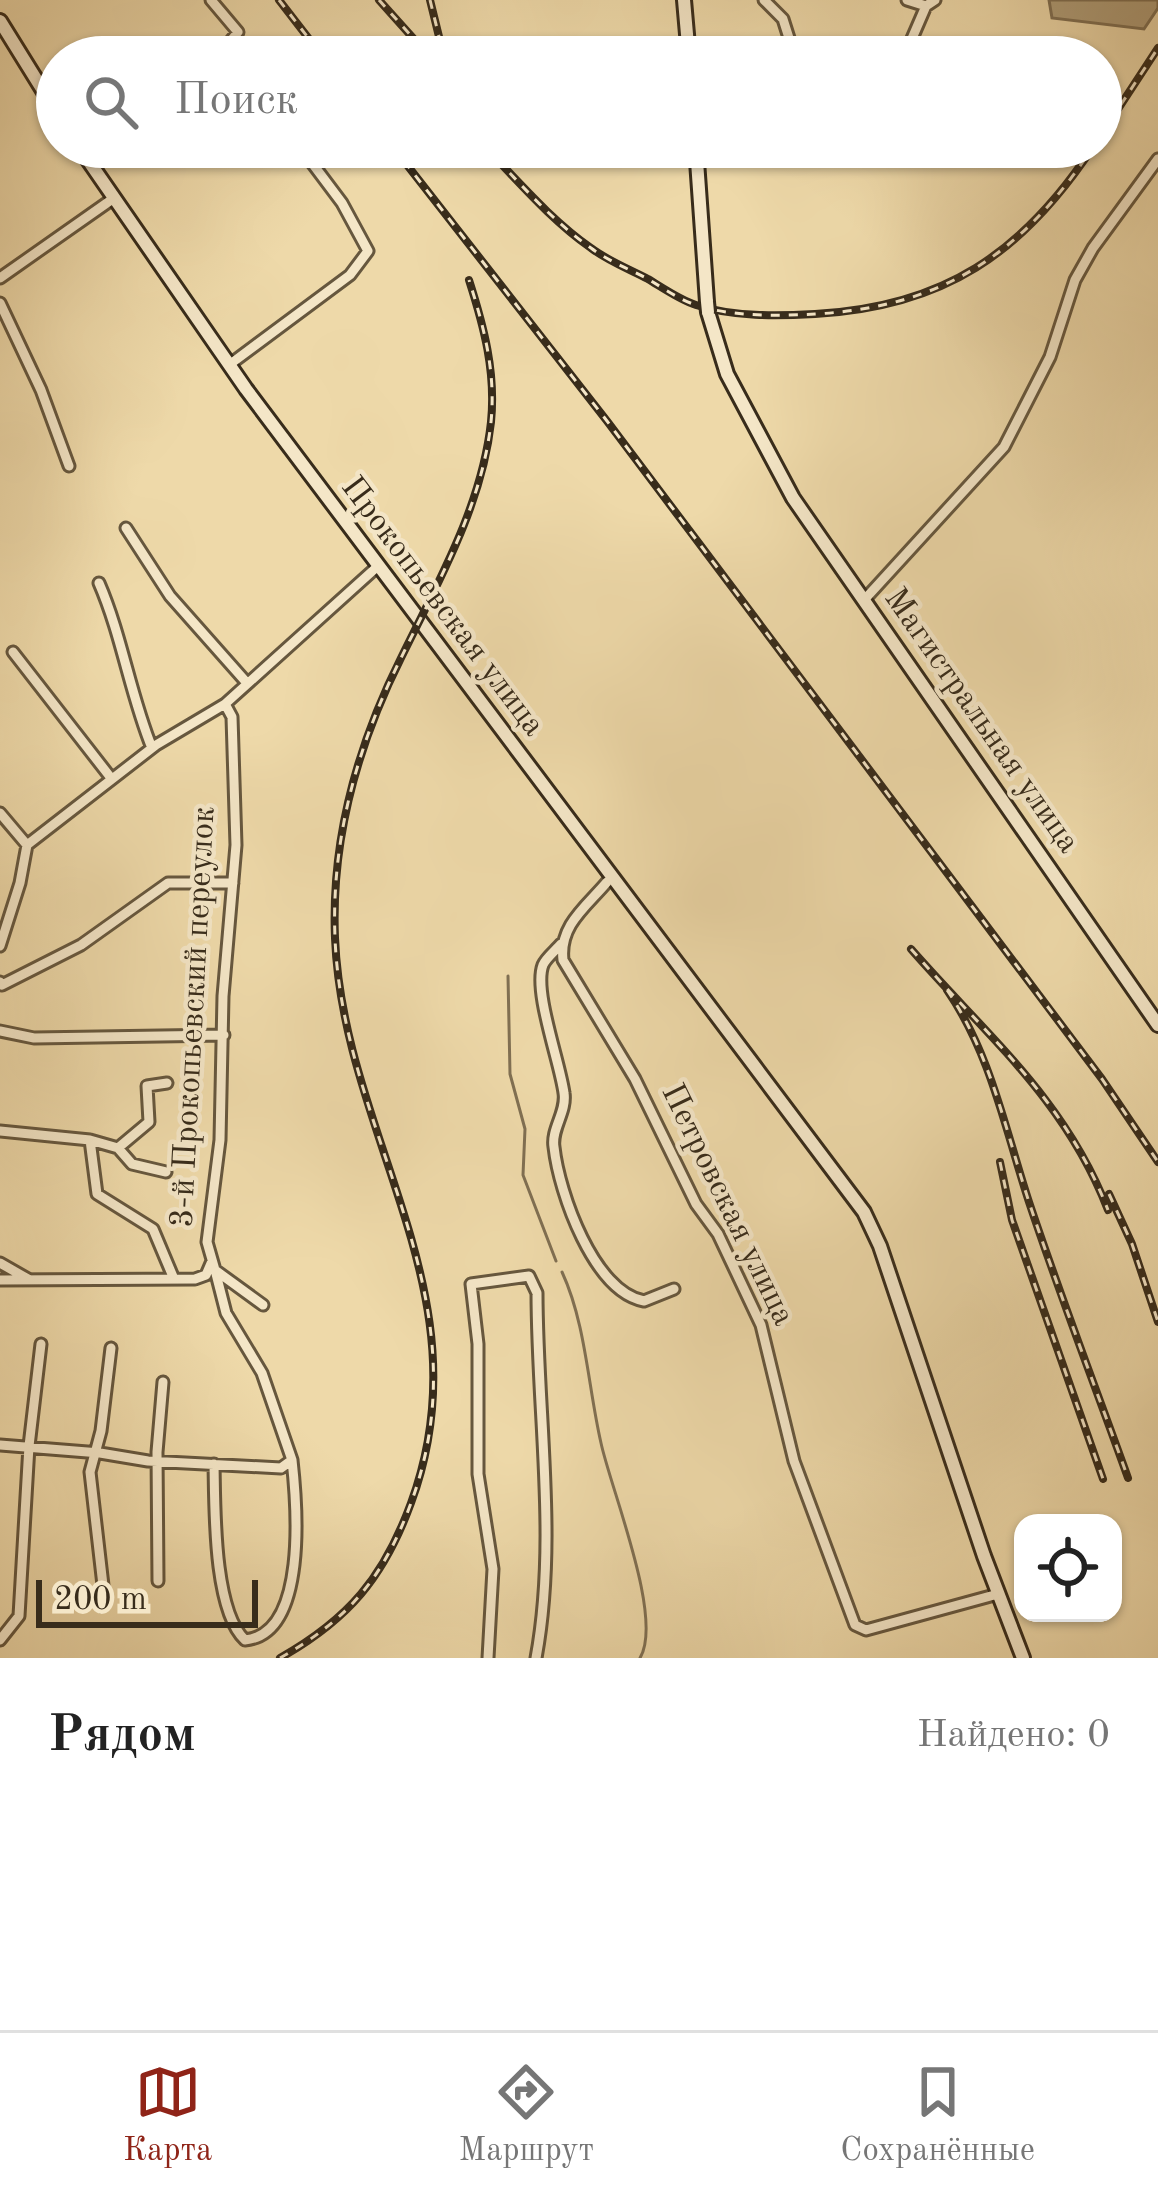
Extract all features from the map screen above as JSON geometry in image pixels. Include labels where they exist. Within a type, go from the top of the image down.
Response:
[{"type":"main road","points":[[684,0],[687,36]]},
{"type":"main road","points":[[0,21],[36,79]]},
{"type":"main road","name":"Прокопьевская улица","points":[[93,168],[229,364],[378,566],[864,1212],[880,1246],[1023,1658]]},
{"type":"main road","name":"Магистральная улица","points":[[697,168],[707,307],[727,374],[793,498],[1158,1025]]},
{"type":"street","points":[[212,0],[238,32],[235,36]]},
{"type":"street","points":[[764,0],[783,19],[788,36]]},
{"type":"street","points":[[907,0],[931,3],[914,36]]},
{"type":"street","points":[[865,599],[1004,447],[1050,357],[1075,280],[1158,159]]},
{"type":"street","points":[[229,364],[350,274],[368,251],[342,202],[316,168]]},
{"type":"street","points":[[0,278],[114,198]]},
{"type":"street","points":[[0,303],[41,390],[69,466]]},
{"type":"street","points":[[126,528],[170,596],[247,682]]},
{"type":"street","points":[[0,946],[27,845],[152,748],[225,704],[378,566]]},
{"type":"street","points":[[99,583],[152,748]]},
{"type":"street","points":[[13,652],[111,778]]},
{"type":"street","name":"3-й Прокопьевский переулок","points":[[225,704],[232,717],[236,845],[225,959],[220,1140],[207,1242],[214,1266],[262,1305]]},
{"type":"street","points":[[0,813],[27,845]]},
{"type":"street","points":[[607,882],[572,919],[561,944],[544,962],[539,989],[566,1100],[552,1142],[571,1215],[595,1260],[621,1293],[644,1301],[674,1289]]},
{"type":"street","points":[[1,984],[81,945],[168,883],[233,883]]},
{"type":"street","name":"Петровская улица","points":[[561,944],[563,960],[635,1078],[761,1325],[794,1461],[855,1625],[866,1630],[998,1594]]},
{"type":"street","points":[[0,1031],[51,1038],[224,1035]]},
{"type":"street","points":[[118,1148],[149,1122],[148,1086],[167,1083]]},
{"type":"street","points":[[0,1131],[91,1140],[118,1148],[132,1164],[166,1172]]},
{"type":"street","points":[[91,1140],[97,1194],[153,1229],[174,1279]]},
{"type":"street","points":[[0,1264],[32,1281]]},
{"type":"street","points":[[214,1266],[226,1313],[262,1373],[292,1460],[296,1564],[277,1621],[260,1639],[245,1640],[238,1633],[225,1593],[216,1531],[214,1464]]},
{"type":"street","name":"3-й Прокопьевский переулок","points":[[0,1280],[195,1280],[214,1266]]},
{"type":"street","points":[[488,1658],[493,1569],[479,1491],[478,1344],[471,1284],[530,1276],[537,1292],[545,1546],[544,1614],[536,1658]]},
{"type":"street","points":[[0,1640],[19,1616],[29,1446],[41,1344]]},
{"type":"street","points":[[101,1606],[104,1594],[90,1472],[111,1348]]},
{"type":"street","points":[[158,1581],[163,1382]]},
{"type":"street","points":[[0,1444],[281,1468],[292,1460]]},
{"type":"shaded area","points":[[1049,0],[1158,0],[1158,8],[1144,29],[1052,18]]},
{"type":"waterway","points":[[508,976],[510,1074],[525,1129],[523,1175],[556,1261]]},
{"type":"waterway","points":[[562,1272],[586,1356],[601,1443],[641,1585],[646,1639],[640,1658]]},
{"type":"railway","points":[[279,0],[307,36]]},
{"type":"railway","points":[[379,0],[411,36]]},
{"type":"railway","points":[[430,0],[439,36]]},
{"type":"railway","points":[[1122,103],[1158,48]]},
{"type":"railway","points":[[409,168],[607,421],[1102,1079],[1158,1162]]},
{"type":"railway","points":[[505,168],[549,213],[604,257],[696,305],[770,315],[861,309],[941,286],[1008,245],[1078,168]]},
{"type":"railway","points":[[280,1658],[326,1628],[376,1574],[411,1503],[430,1427],[433,1355],[423,1285],[344,1011],[335,901],[343,830],[360,759],[385,691],[456,544],[486,453],[492,403],[490,367],[469,280]]},
{"type":"railway","points":[[911,949],[1047,1102],[1090,1170],[1108,1210]]},
{"type":"railway","points":[[947,990],[986,1066],[1041,1237],[1128,1478]]},
{"type":"railway","points":[[1000,1162],[1012,1220],[1103,1479]]},
{"type":"railway","points":[[1109,1194],[1132,1244],[1158,1322]]}]
